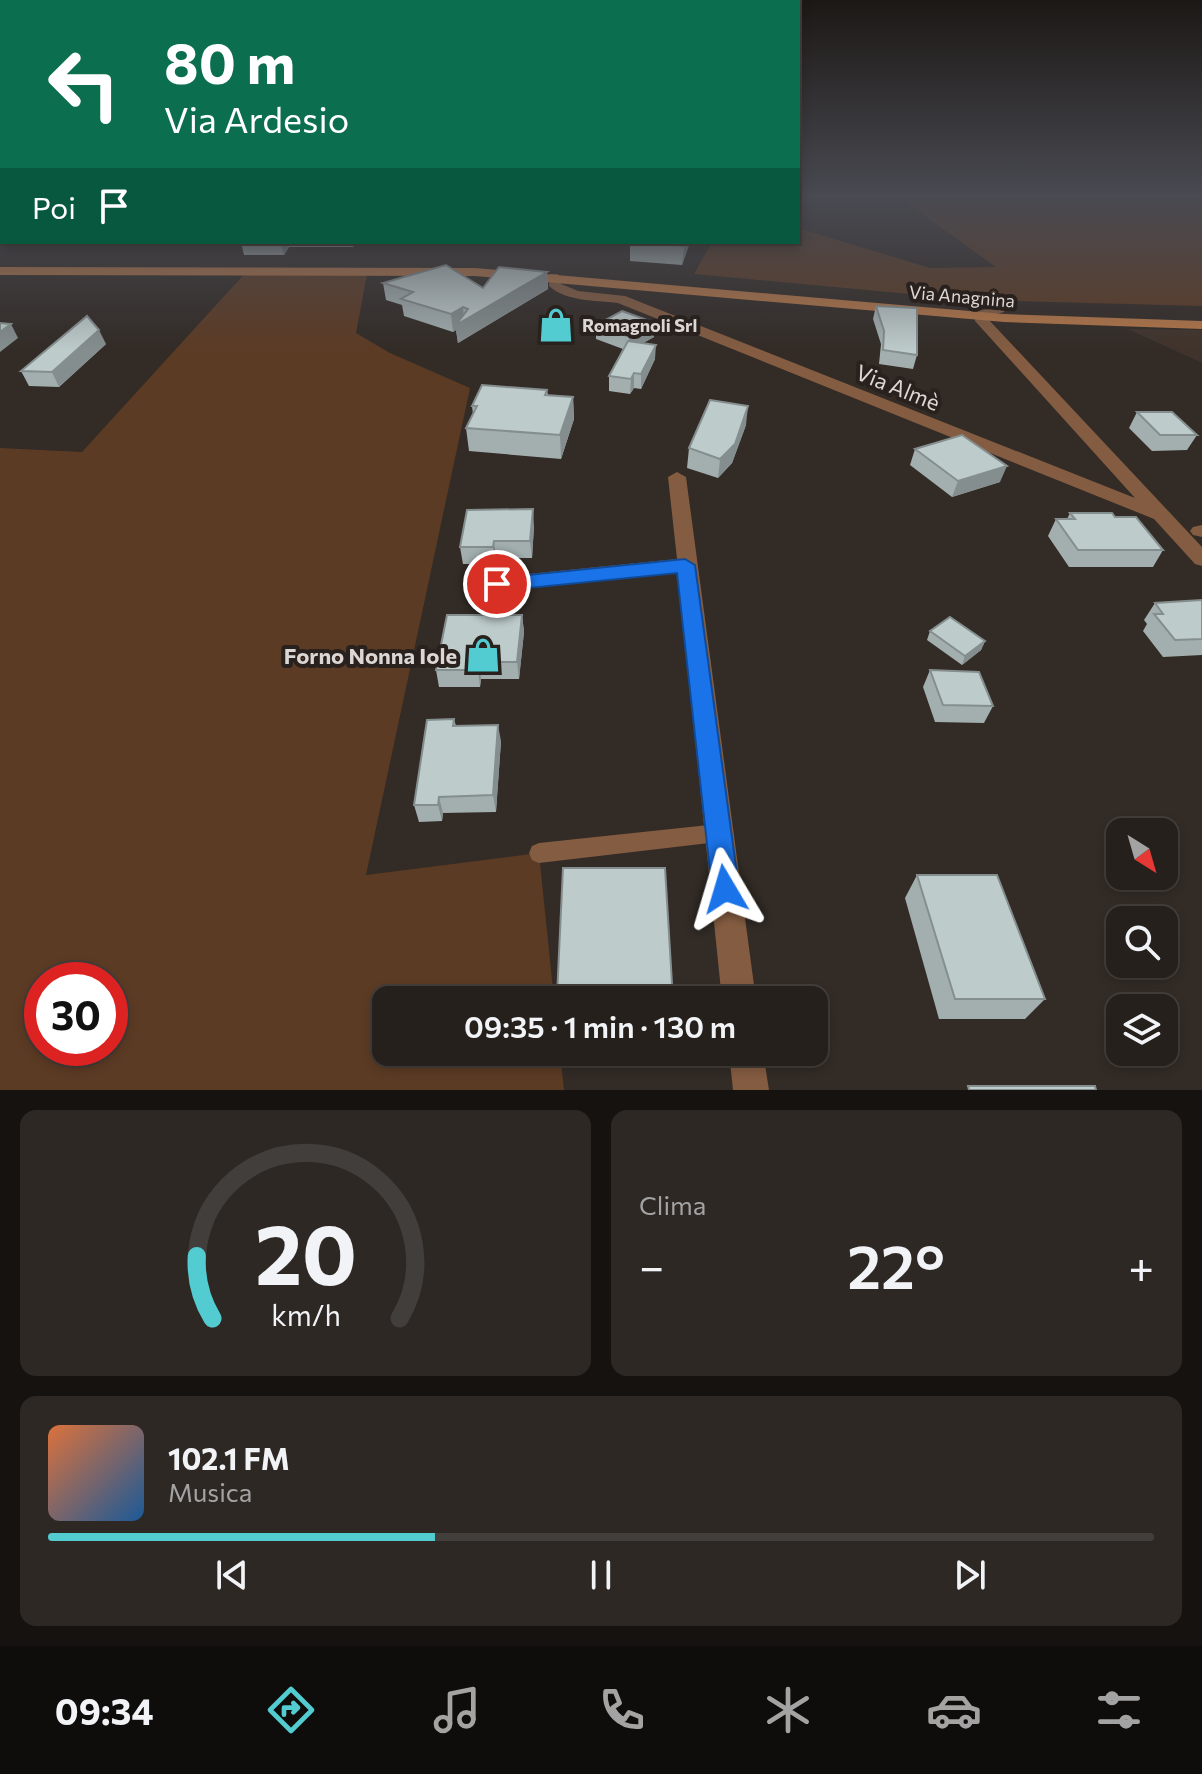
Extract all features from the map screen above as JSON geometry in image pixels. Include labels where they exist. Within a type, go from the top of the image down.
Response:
[{"type":"main road","name":"Via Anagnina","points":[[0,264],[461,264],[587,272],[999,309],[1202,316]]},
{"type":"main road","name":"Via Anagnina","points":[[0,271],[385,270],[554,277],[980,316],[1202,325]]},
{"type":"street","name":"Via Almè","points":[[554,277],[555,286],[565,291],[620,299],[1161,515]]},
{"type":"street","points":[[999,309],[980,316],[1202,559]]},
{"type":"street","points":[[677,477],[737,986]]},
{"type":"street","points":[[497,584],[685,565]]},
{"type":"street","points":[[748,1066],[751,1090]]},
{"type":"lane","points":[[539,853],[718,833]]},
{"type":"shaded area","points":[[708,249],[867,249],[930,268],[996,267],[971,249],[1202,249],[1202,306],[974,300],[694,274]]},
{"type":"shaded area","points":[[368,269],[356,333],[390,353],[470,388],[366,875],[539,853],[553,986],[372,986],[372,1066],[561,1066],[564,1090],[0,1090],[0,448],[82,452],[248,270]]},
{"type":"shaded area","points":[[1128,329],[1202,330],[1202,363]]},
{"type":"building","points":[[446,265],[483,288],[499,267],[547,272],[456,325],[468,309],[463,307],[451,314],[401,299],[413,292],[383,283]]},
{"type":"building","points":[[876,306],[917,308],[917,355],[883,350],[884,331]]},
{"type":"building","points":[[622,311],[655,323],[629,337],[596,325]]},
{"type":"building","points":[[87,316],[99,330],[52,372],[21,371]]},
{"type":"building","points":[[0,323],[11,324],[0,332]]},
{"type":"building","points":[[628,341],[656,345],[641,374],[634,373],[631,379],[609,376]]},
{"type":"building","points":[[482,385],[547,390],[545,395],[573,397],[560,435],[466,428],[477,406],[472,406]]},
{"type":"building","points":[[710,400],[748,406],[735,444],[720,459],[689,448]]},
{"type":"building","points":[[1137,412],[1172,412],[1197,435],[1160,435]]},
{"type":"building","points":[[962,435],[1007,466],[958,481],[915,449]]},
{"type":"building","points":[[533,509],[530,541],[494,541],[493,547],[460,547],[467,510]]},
{"type":"building","points":[[1070,513],[1112,513],[1115,517],[1136,517],[1163,550],[1078,550],[1056,519],[1075,519]]},
{"type":"building","points":[[1202,600],[1202,639],[1175,640],[1154,614],[1163,614],[1155,603]]},
{"type":"building","name":"Forno Nonna Iole","points":[[447,615],[522,615],[517,662],[479,662],[478,670],[436,670]]},
{"type":"building","points":[[950,617],[985,641],[965,656],[930,631]]},
{"type":"building","points":[[930,670],[979,672],[993,706],[943,705]]},
{"type":"building","points":[[454,719],[453,726],[498,725],[493,795],[439,797],[438,805],[414,805],[427,720]]},
{"type":"building","points":[[563,868],[665,868],[672,986],[557,986]]},
{"type":"building","points":[[917,875],[997,875],[1045,999],[955,999]]},
{"type":"building","points":[[968,1086],[1095,1086],[1096,1090],[969,1090]]},
{"type":"place","name":"Romagnoli Srl","points":[[556,325]]},
{"type":"place","name":"Forno Nonna Iole","points":[[483,655]]},
{"type":"route","points":[[497,584],[685,565],[725,889]]}]
